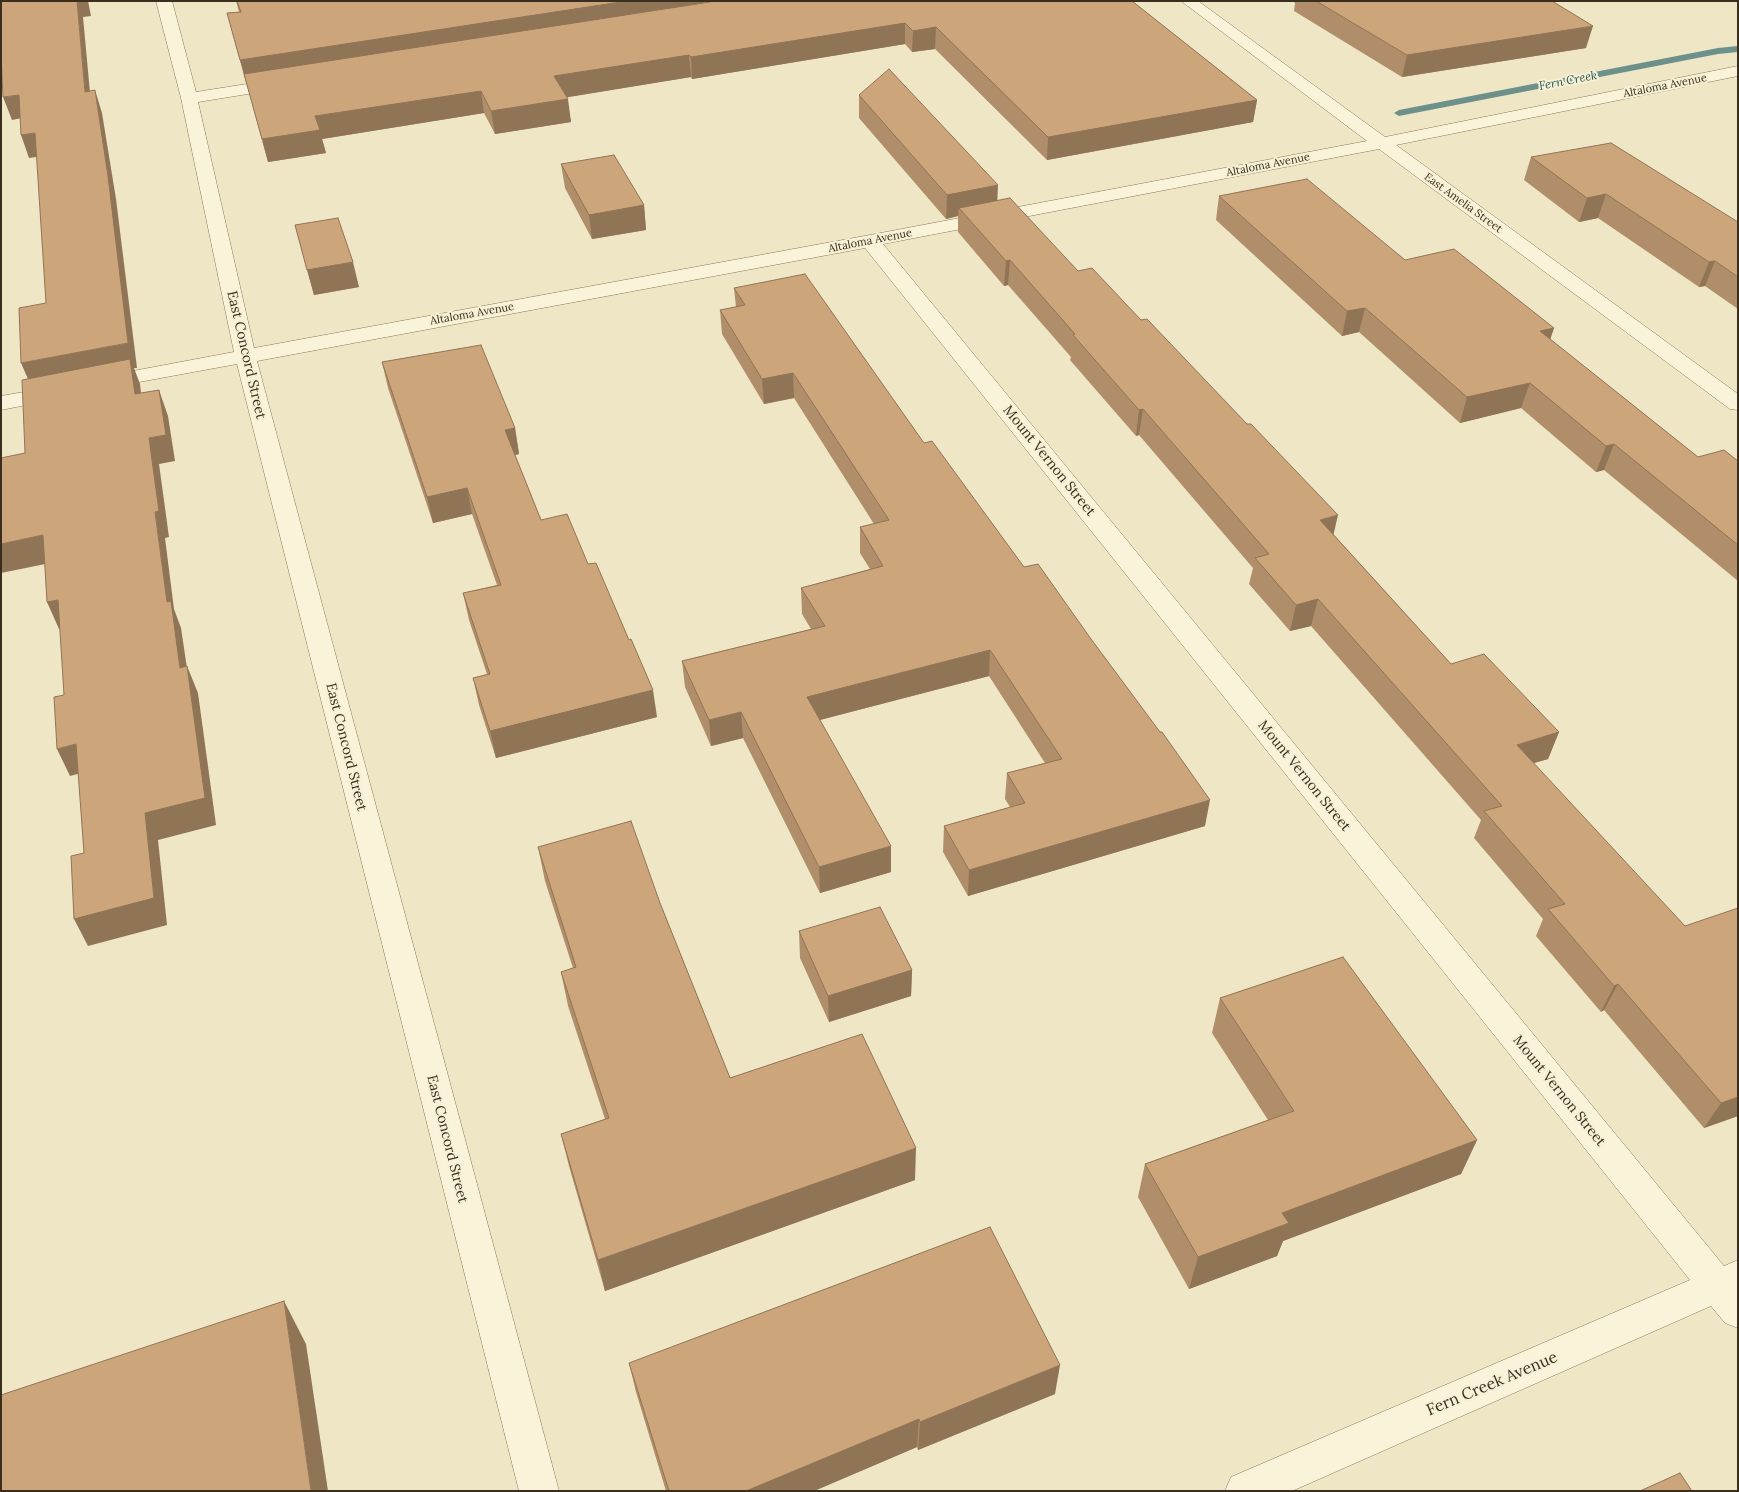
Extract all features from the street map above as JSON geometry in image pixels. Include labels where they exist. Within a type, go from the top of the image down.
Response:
[{"type":"street","name":"East Concord Street","points":[[164,1],[189,98],[245,355],[539,1491]]},
{"type":"street","name":"East Amelia Street","points":[[1188,1],[1738,404]]},
{"type":"street","name":"Altaloma Avenue","points":[[1,403],[245,355],[870,241],[1382,143],[1738,71]]},
{"type":"street","points":[[189,98],[297,81]]},
{"type":"street","name":"Mount Vernon Street","points":[[870,241],[1731,1291]]},
{"type":"street","name":"Fern Creek Avenue","points":[[1245,1491],[1731,1291]]},
{"type":"building","points":[[1,1],[77,1],[85,92],[95,90],[108,176],[128,343],[21,363],[19,308],[46,303],[35,133],[21,135],[19,95],[3,97]]},
{"type":"building","points":[[237,1],[627,1],[240,60],[227,13],[241,12]]},
{"type":"building","points":[[716,1],[1132,1],[1257,100],[1048,137],[936,27],[913,31],[905,23],[691,57],[689,55],[554,76],[568,99],[491,111],[481,91],[315,116],[320,130],[262,139],[244,74]]},
{"type":"building","points":[[1316,1],[1552,1],[1593,26],[1407,55]]},
{"type":"building","points":[[889,69],[998,185],[947,195],[859,95]]},
{"type":"building","points":[[1611,143],[1738,222],[1738,277],[1715,261],[1709,262],[1606,194],[1587,198],[1531,157]]},
{"type":"building","points":[[614,155],[644,205],[589,215],[561,164]]},
{"type":"building","points":[[1307,179],[1405,260],[1454,249],[1554,328],[1540,331],[1698,457],[1724,450],[1738,461],[1738,545],[1614,444],[1606,446],[1530,383],[1467,397],[1365,308],[1347,311],[1219,196]]},
{"type":"building","points":[[1010,198],[1078,271],[1092,268],[1141,320],[1147,319],[1247,424],[1251,424],[1338,515],[1320,520],[1451,664],[1484,654],[1559,732],[1517,745],[1685,926],[1738,908],[1738,1097],[1721,1103],[1618,984],[1614,986],[1548,909],[1565,904],[1484,811],[1502,806],[1318,599],[1296,605],[1255,558],[1269,554],[1143,409],[1139,410],[1010,260],[1006,261],[959,208]]},
{"type":"building","points":[[338,218],[353,262],[307,270],[295,225]]},
{"type":"building","points":[[805,274],[924,443],[932,441],[1024,567],[1038,564],[1210,800],[969,870],[944,826],[1025,803],[1007,773],[1062,759],[990,650],[807,697],[891,846],[819,867],[741,712],[709,720],[682,661],[825,626],[801,588],[883,566],[860,527],[889,520],[793,373],[762,379],[720,310],[745,305],[734,288]]},
{"type":"building","points":[[481,345],[515,428],[505,430],[541,520],[567,514],[588,564],[596,563],[653,690],[490,731],[473,678],[490,674],[463,593],[501,585],[467,488],[427,497],[382,362]]},
{"type":"building","points":[[130,359],[135,394],[159,390],[166,435],[149,438],[159,511],[155,512],[167,602],[171,601],[180,668],[187,666],[205,798],[145,813],[154,898],[74,919],[71,856],[84,853],[76,744],[57,749],[54,697],[64,695],[58,600],[47,602],[43,535],[1,544],[1,458],[25,453],[22,380]]},
{"type":"building","points":[[631,821],[660,903],[730,1078],[862,1034],[916,1148],[598,1260],[561,1134],[609,1118],[561,972],[576,967],[538,847]]},
{"type":"building","points":[[880,907],[912,970],[828,996],[799,931]]},
{"type":"building","points":[[1343,957],[1477,1140],[1282,1213],[1289,1223],[1198,1257],[1145,1164],[1294,1111],[1220,998]]},
{"type":"building","points":[[990,1227],[1060,1365],[920,1422],[919,1419],[746,1491],[669,1491],[629,1363]]},
{"type":"building","points":[[284,1301],[311,1491],[1,1491],[1,1395]]},
{"type":"building","points":[[1680,1473],[1692,1491],[1640,1491]]},
{"type":"waterway","name":"Fern Creek","points":[[1399,113],[1718,51],[1738,49]]}]
